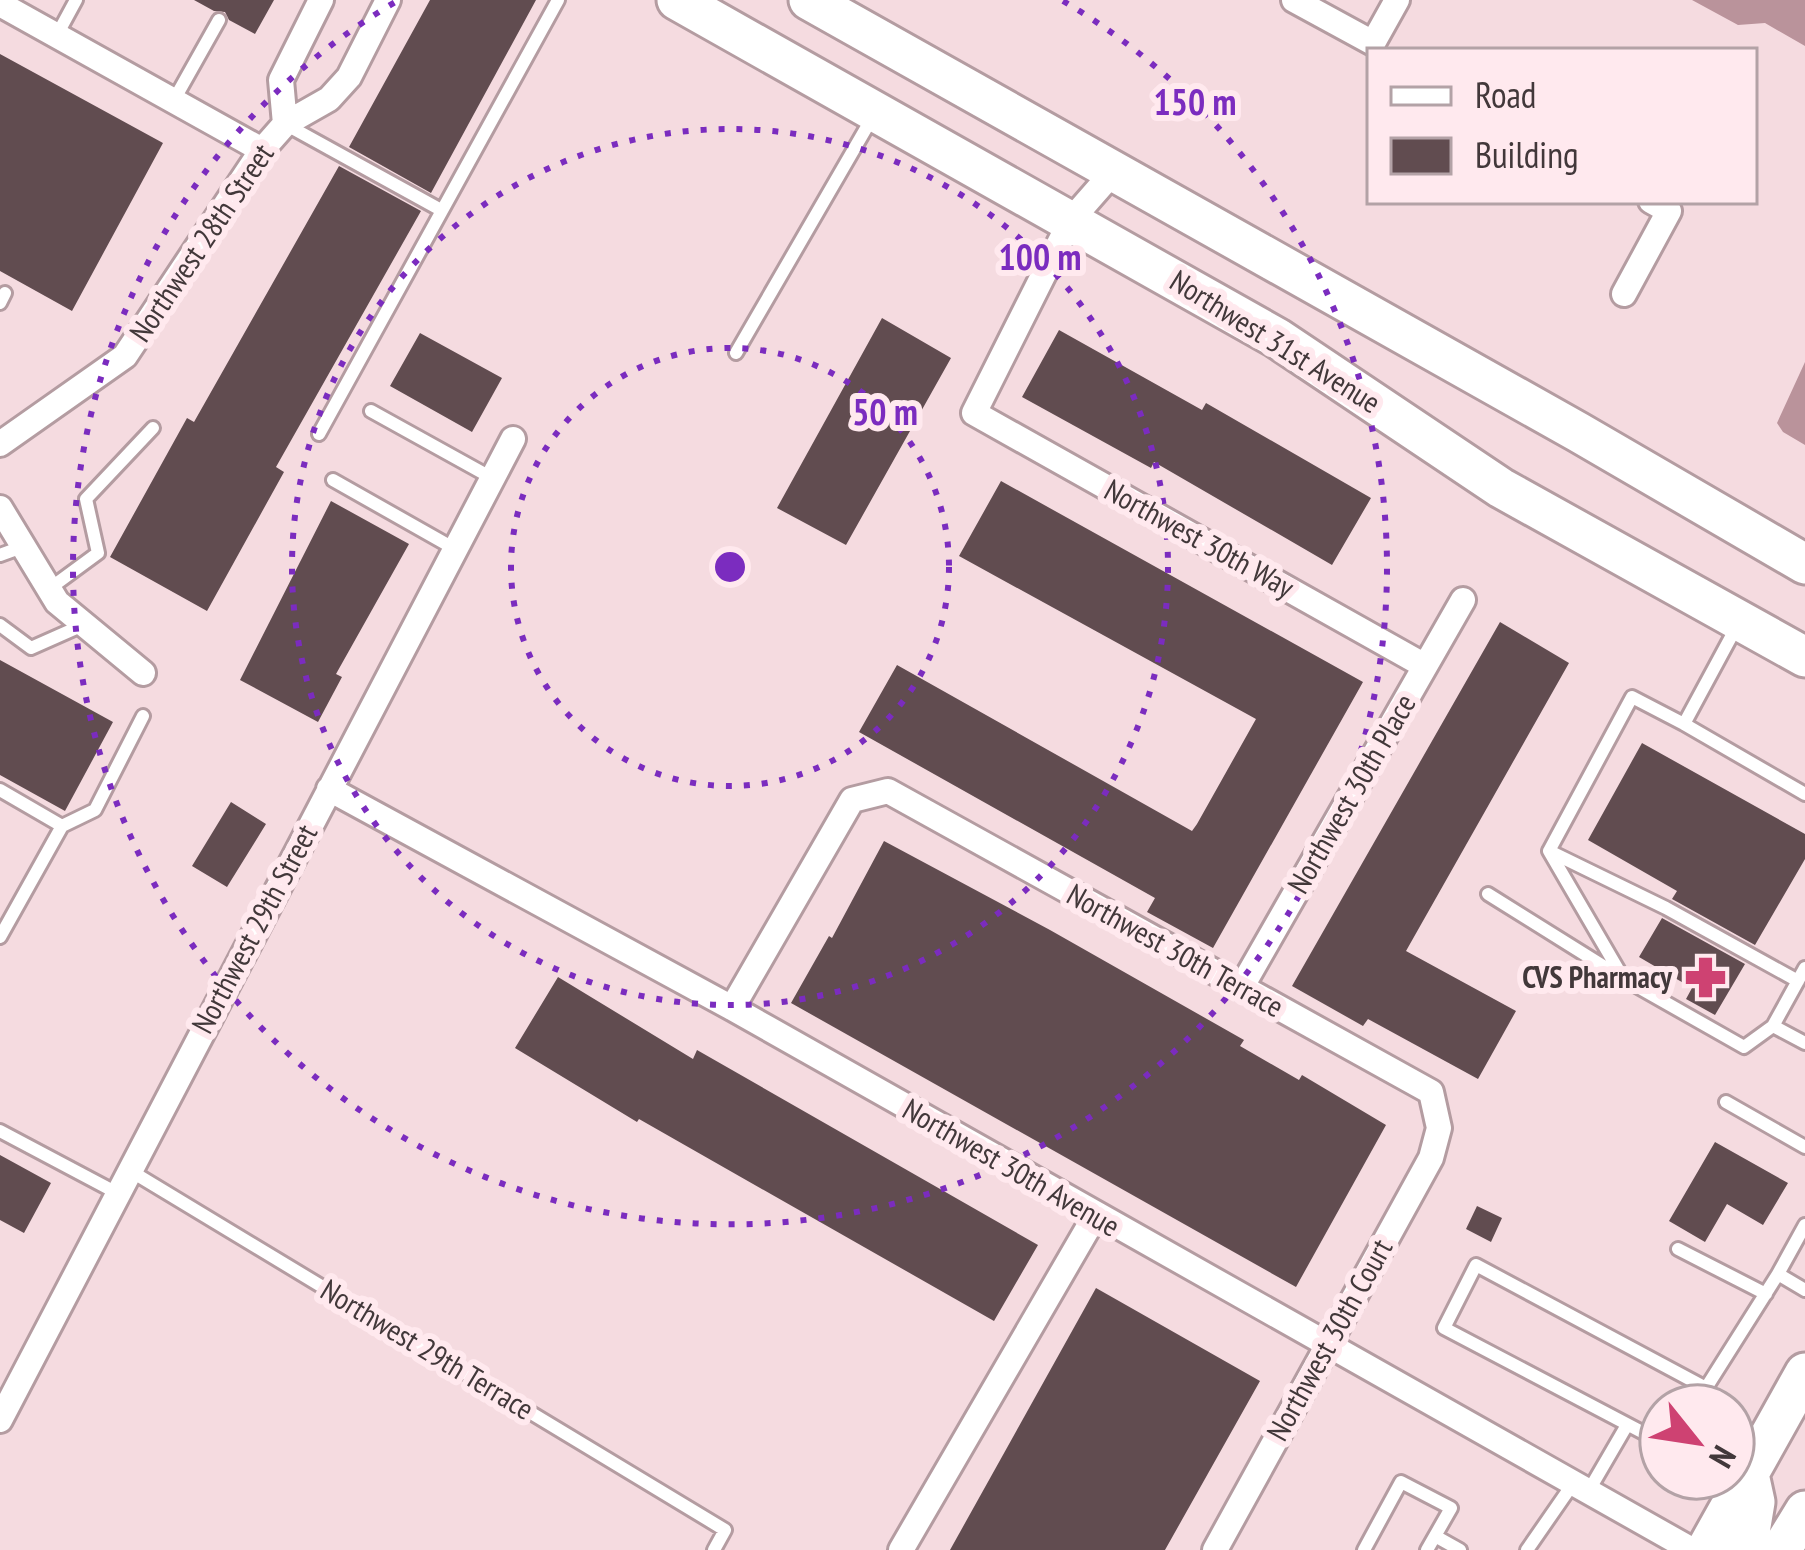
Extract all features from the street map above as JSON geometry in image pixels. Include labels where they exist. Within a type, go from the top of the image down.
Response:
[{"type":"main road","name":"Northwest 31st Avenue","points":[[677,0],[1277,338],[1502,488],[1805,657]]},
{"type":"main road","points":[[809,0],[1805,564]]},
{"type":"main road","points":[[1757,1460],[1805,1373]]},
{"type":"main road","points":[[1706,1550],[1733,1502]]},
{"type":"main road","points":[[1747,1550],[1755,1502]]},
{"type":"main road","points":[[1781,1550],[1805,1511]]},
{"type":"street","name":"Northwest 28th Street","points":[[285,124],[281,80],[321,0]]},
{"type":"street","name":"Northwest 28th Street","points":[[0,444],[125,356],[262,150],[285,124],[329,99],[349,76],[388,0]]},
{"type":"street","points":[[1294,0],[1380,47],[1397,0]]},
{"type":"street","points":[[0,4],[262,150]]},
{"type":"street","points":[[1071,220],[1114,171]]},
{"type":"street","points":[[1624,294],[1665,204]]},
{"type":"street","name":"Northwest 30th Way","points":[[1071,220],[974,413],[1425,666]]},
{"type":"street","name":"Northwest 29th Street","points":[[0,1420],[513,439]]},
{"type":"street","points":[[0,508],[12,551],[57,602],[143,673]]},
{"type":"street","name":"Northwest 30th Place","points":[[1241,988],[1463,600]]},
{"type":"street","name":"Northwest 30th Avenue","points":[[329,789],[732,1008],[1692,1550]]},
{"type":"street","name":"Northwest 30th Terrace","points":[[732,1008],[852,800],[888,791],[1431,1092],[1439,1128]]},
{"type":"street","name":"Northwest 30th Court","points":[[1215,1550],[1431,1158],[1439,1128]]},
{"type":"street","points":[[901,1550],[1095,1216]]},
{"type":"lane","points":[[56,36],[76,0]]},
{"type":"lane","points":[[319,434],[558,0]]},
{"type":"lane","points":[[173,101],[219,20]]},
{"type":"lane","points":[[736,353],[876,111]]},
{"type":"lane","points":[[285,124],[441,210]]},
{"type":"lane","points":[[371,411],[492,478]]},
{"type":"lane","points":[[49,589],[98,553],[86,499],[153,428]]},
{"type":"lane","points":[[333,480],[455,549]]},
{"type":"lane","points":[[1684,724],[1740,621]]},
{"type":"lane","points":[[0,625],[31,648],[84,624]]},
{"type":"lane","points":[[1549,850],[1631,697],[1805,794]]},
{"type":"lane","points":[[0,937],[62,826],[95,810],[143,716]]},
{"type":"lane","points":[[0,790],[62,826]]},
{"type":"lane","points":[[1488,894],[1744,1047],[1773,1025],[1802,975],[1549,850]]},
{"type":"lane","points":[[1549,850],[1624,979]]},
{"type":"lane","points":[[1773,1025],[1805,1043]]},
{"type":"lane","points":[[1726,1102],[1805,1147]]},
{"type":"lane","points":[[0,1131],[117,1193]]},
{"type":"lane","name":"Northwest 29th Terrace","points":[[128,1170],[725,1530],[714,1550]]},
{"type":"lane","points":[[1710,1382],[1805,1225]]},
{"type":"lane","points":[[1678,1249],[1766,1294]]},
{"type":"lane","points":[[1637,1430],[1444,1328],[1476,1265],[1695,1382]]},
{"type":"lane","points":[[1778,1274],[1805,1290]]},
{"type":"lane","points":[[1527,1550],[1627,1425]]},
{"type":"lane","points":[[1364,1550],[1401,1482],[1450,1508],[1426,1550]]},
{"type":"lane","points":[[1435,1536],[1460,1550]]},
{"type":"shaded area","points":[[1692,0],[1805,0],[1805,46],[1765,23],[1738,25]]},
{"type":"shaded area","points":[[1805,362],[1805,445],[1777,423]]},
{"type":"building","points":[[194,0],[274,0],[255,34],[229,20],[225,12]]},
{"type":"building","points":[[430,0],[536,0],[431,193],[349,147]]},
{"type":"building","points":[[0,54],[163,143],[72,311],[0,271]]},
{"type":"building","points":[[339,166],[421,211],[276,467],[284,472],[207,611],[110,557],[187,418],[194,422]]},
{"type":"building","points":[[882,318],[951,358],[846,545],[777,508]]},
{"type":"building","points":[[1059,330],[1202,410],[1206,403],[1371,498],[1332,565],[1154,462],[1151,468],[1022,397]]},
{"type":"building","points":[[420,333],[502,378],[472,432],[390,386]]},
{"type":"building","points":[[1001,481],[1363,682],[1213,948],[1147,912],[1155,898],[859,732],[897,665],[1192,831],[1197,824],[1256,719],[959,556]]},
{"type":"building","points":[[331,501],[409,544],[336,674],[342,677],[318,722],[240,680]]},
{"type":"building","points":[[1500,622],[1569,663],[1406,951],[1516,1011],[1478,1079],[1368,1019],[1363,1026],[1292,986]]},
{"type":"building","points":[[0,660],[113,722],[65,811],[0,775]]},
{"type":"building","points":[[1642,743],[1805,834],[1805,859],[1755,945],[1672,899],[1677,891],[1588,840]]},
{"type":"building","points":[[231,802],[266,824],[227,887],[192,866]]},
{"type":"building","points":[[884,841],[1050,930],[1244,1040],[1240,1046],[1299,1080],[1302,1075],[1386,1125],[1296,1287],[791,1003]]},
{"type":"building","name":"CVS Pharmacy","points":[[1662,918],[1745,964],[1715,1015],[1686,999],[1692,988],[1639,957]]},
{"type":"building","points":[[558,977],[693,1059],[697,1050],[1038,1245],[994,1321],[637,1122],[515,1048]]},
{"type":"building","points":[[1715,1142],[1788,1183],[1763,1225],[1727,1204],[1705,1242],[1669,1221]]},
{"type":"building","points":[[0,1155],[51,1183],[24,1233],[0,1220]]},
{"type":"building","points":[[1477,1206],[1502,1218],[1491,1242],[1466,1229]]},
{"type":"building","points":[[1096,1288],[1260,1381],[1165,1550],[950,1550]]},
{"type":"place","name":"CVS Pharmacy","points":[[1706,978]]}]
